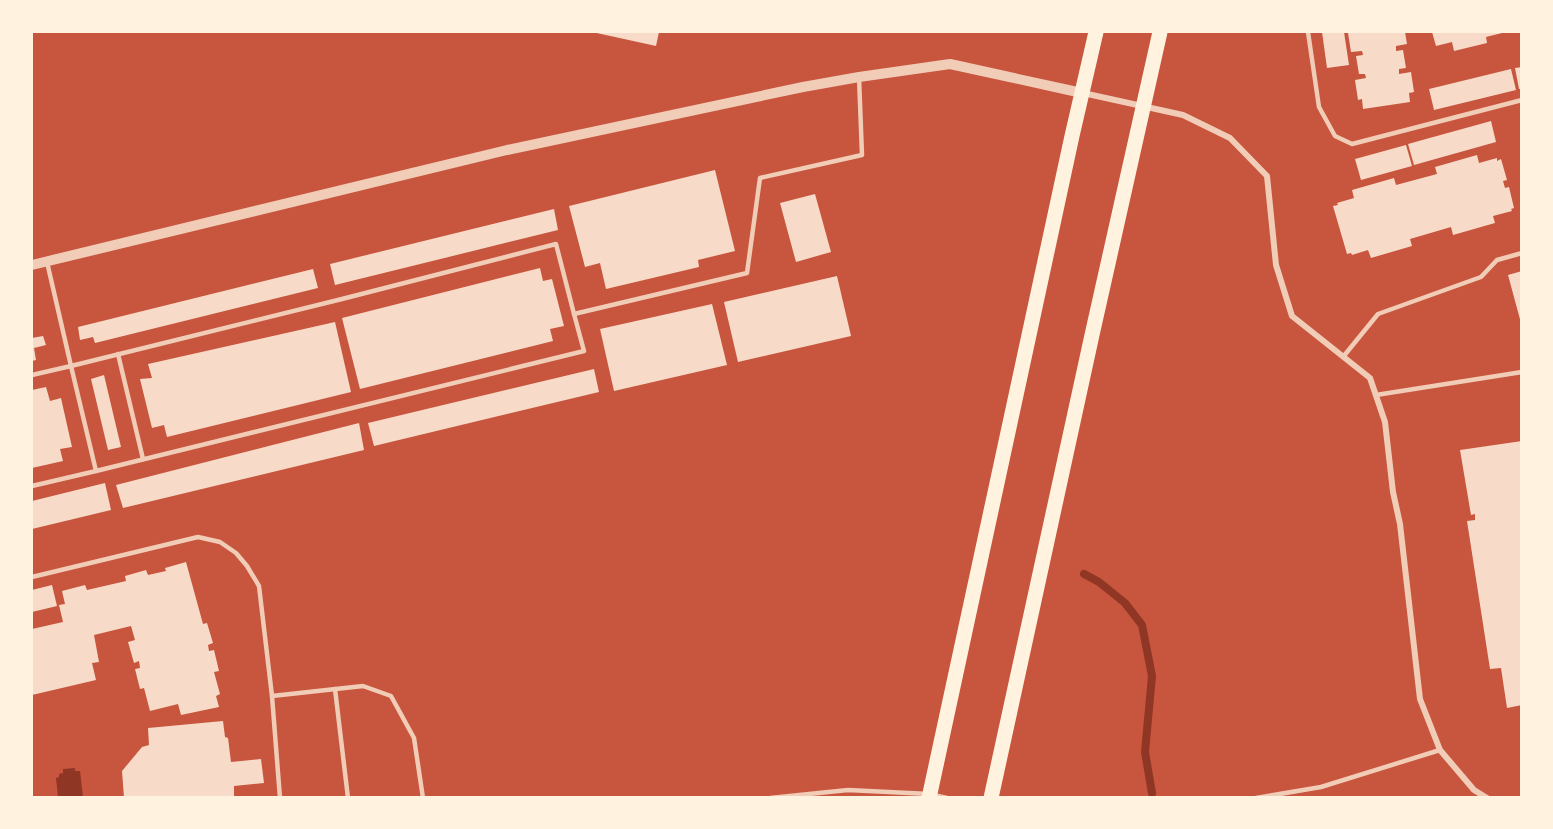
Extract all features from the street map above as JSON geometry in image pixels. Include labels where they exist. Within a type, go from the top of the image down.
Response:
[{"type":"main road","points":[[929,796],[1096,32]]},
{"type":"main road","points":[[991,798],[1160,32]]},
{"type":"street","points":[[32,265],[507,150],[792,89],[950,64],[1183,115],[1230,138],[1267,176],[1276,265],[1292,316],[1370,378],[1385,422],[1393,492],[1400,524],[1420,699],[1440,750],[1474,790],[1487,798]]},
{"type":"lane","points":[[1308,32],[1319,107],[1335,136],[1352,144],[1521,100]]},
{"type":"lane","points":[[574,314],[747,273],[760,178],[862,155],[859,77]]},
{"type":"lane","points":[[32,375],[556,244],[584,351],[32,486]]},
{"type":"lane","points":[[1343,357],[1378,314],[1481,277],[1497,260],[1521,253]]},
{"type":"lane","points":[[47,261],[96,471]]},
{"type":"lane","points":[[118,354],[143,459]]},
{"type":"lane","points":[[1376,395],[1521,372]]},
{"type":"lane","points":[[32,577],[198,537],[220,542],[236,553],[259,586],[272,696],[280,798]]},
{"type":"lane","points":[[272,696],[363,686],[391,696],[414,738],[423,798]]},
{"type":"lane","points":[[334,689],[348,798]]},
{"type":"lane","points":[[1256,798],[1321,787],[1440,750]]},
{"type":"lane","points":[[770,798],[848,790],[947,798]]},
{"type":"shaded area","points":[[75,768],[75,771],[80,771],[83,797],[58,797],[56,778],[63,773],[63,769]]},
{"type":"building","points":[[592,32],[659,32],[656,46]]},
{"type":"building","points":[[1322,32],[1344,32],[1349,65],[1327,68]]},
{"type":"building","points":[[1405,32],[1407,44],[1396,46],[1396,51],[1403,50],[1406,68],[1399,69],[1399,74],[1411,72],[1414,92],[1409,93],[1410,102],[1363,109],[1362,99],[1358,100],[1355,80],[1366,78],[1365,74],[1359,74],[1356,56],[1363,55],[1362,51],[1351,52],[1348,33]]},
{"type":"building","points":[[1432,32],[1506,32],[1486,37],[1487,43],[1454,51],[1452,42],[1436,46]]},
{"type":"building","points":[[1522,67],[1522,89],[1519,89],[1515,68]]},
{"type":"building","points":[[1511,69],[1516,90],[1434,110],[1429,89]]},
{"type":"building","points":[[1491,121],[1496,142],[1414,165],[1408,144]]},
{"type":"building","points":[[1406,145],[1412,166],[1361,180],[1355,159]]},
{"type":"building","points":[[1477,155],[1479,163],[1501,159],[1507,180],[1503,181],[1505,188],[1509,187],[1514,208],[1511,209],[1512,211],[1493,216],[1495,223],[1453,235],[1451,227],[1410,239],[1412,246],[1371,258],[1368,250],[1352,255],[1347,254],[1333,206],[1354,198],[1352,190],[1394,178],[1396,185],[1437,174],[1435,167]]},
{"type":"building","points":[[715,170],[735,251],[698,260],[699,267],[606,289],[600,263],[585,267],[569,206]]},
{"type":"building","points":[[815,194],[831,252],[796,262],[780,203]]},
{"type":"building","points":[[554,209],[558,230],[335,285],[330,264]]},
{"type":"building","points":[[540,268],[543,281],[552,279],[564,326],[550,329],[553,341],[360,389],[342,318]]},
{"type":"building","points":[[313,269],[318,288],[95,343],[93,337],[80,340],[78,327]]},
{"type":"building","points":[[1522,271],[1522,323],[1521,323],[1508,275]]},
{"type":"building","points":[[837,276],[851,336],[738,362],[724,302]]},
{"type":"building","points":[[712,304],[727,365],[614,391],[600,329]]},
{"type":"building","points":[[335,322],[351,392],[167,437],[164,425],[152,428],[140,379],[152,378],[148,364]]},
{"type":"building","points":[[43,336],[46,345],[34,348],[36,360],[32,361],[32,338]]},
{"type":"building","points":[[594,369],[599,392],[374,446],[368,423]]},
{"type":"building","points":[[104,375],[121,447],[108,450],[91,379]]},
{"type":"building","points":[[46,387],[50,401],[61,398],[72,447],[60,449],[63,461],[32,468],[32,390]]},
{"type":"building","points":[[359,423],[364,450],[123,508],[116,485]]},
{"type":"building","points":[[1522,441],[1522,705],[1507,708],[1501,668],[1490,669],[1467,521],[1475,520],[1475,514],[1471,515],[1460,450]]},
{"type":"building","points":[[105,483],[111,510],[32,529],[32,501]]},
{"type":"building","points":[[186,562],[203,624],[207,623],[213,643],[208,645],[209,651],[214,650],[219,671],[214,672],[220,694],[216,696],[219,707],[181,715],[178,704],[150,711],[144,688],[140,689],[135,669],[140,668],[139,661],[134,663],[128,642],[135,640],[131,626],[94,635],[99,662],[92,663],[96,680],[32,695],[32,629],[63,622],[59,605],[65,604],[62,591],[85,585],[87,590],[126,581],[125,576],[146,570],[148,575],[166,571],[165,568]]},
{"type":"building","points":[[52,585],[57,606],[32,612],[32,590]]},
{"type":"building","points":[[223,721],[231,762],[261,759],[264,783],[234,786],[234,798],[124,798],[122,771],[142,747],[149,745],[148,728]]},
{"type":"waterway","points":[[1084,574],[1099,582],[1125,603],[1142,625],[1152,676],[1145,752],[1152,793]]}]
